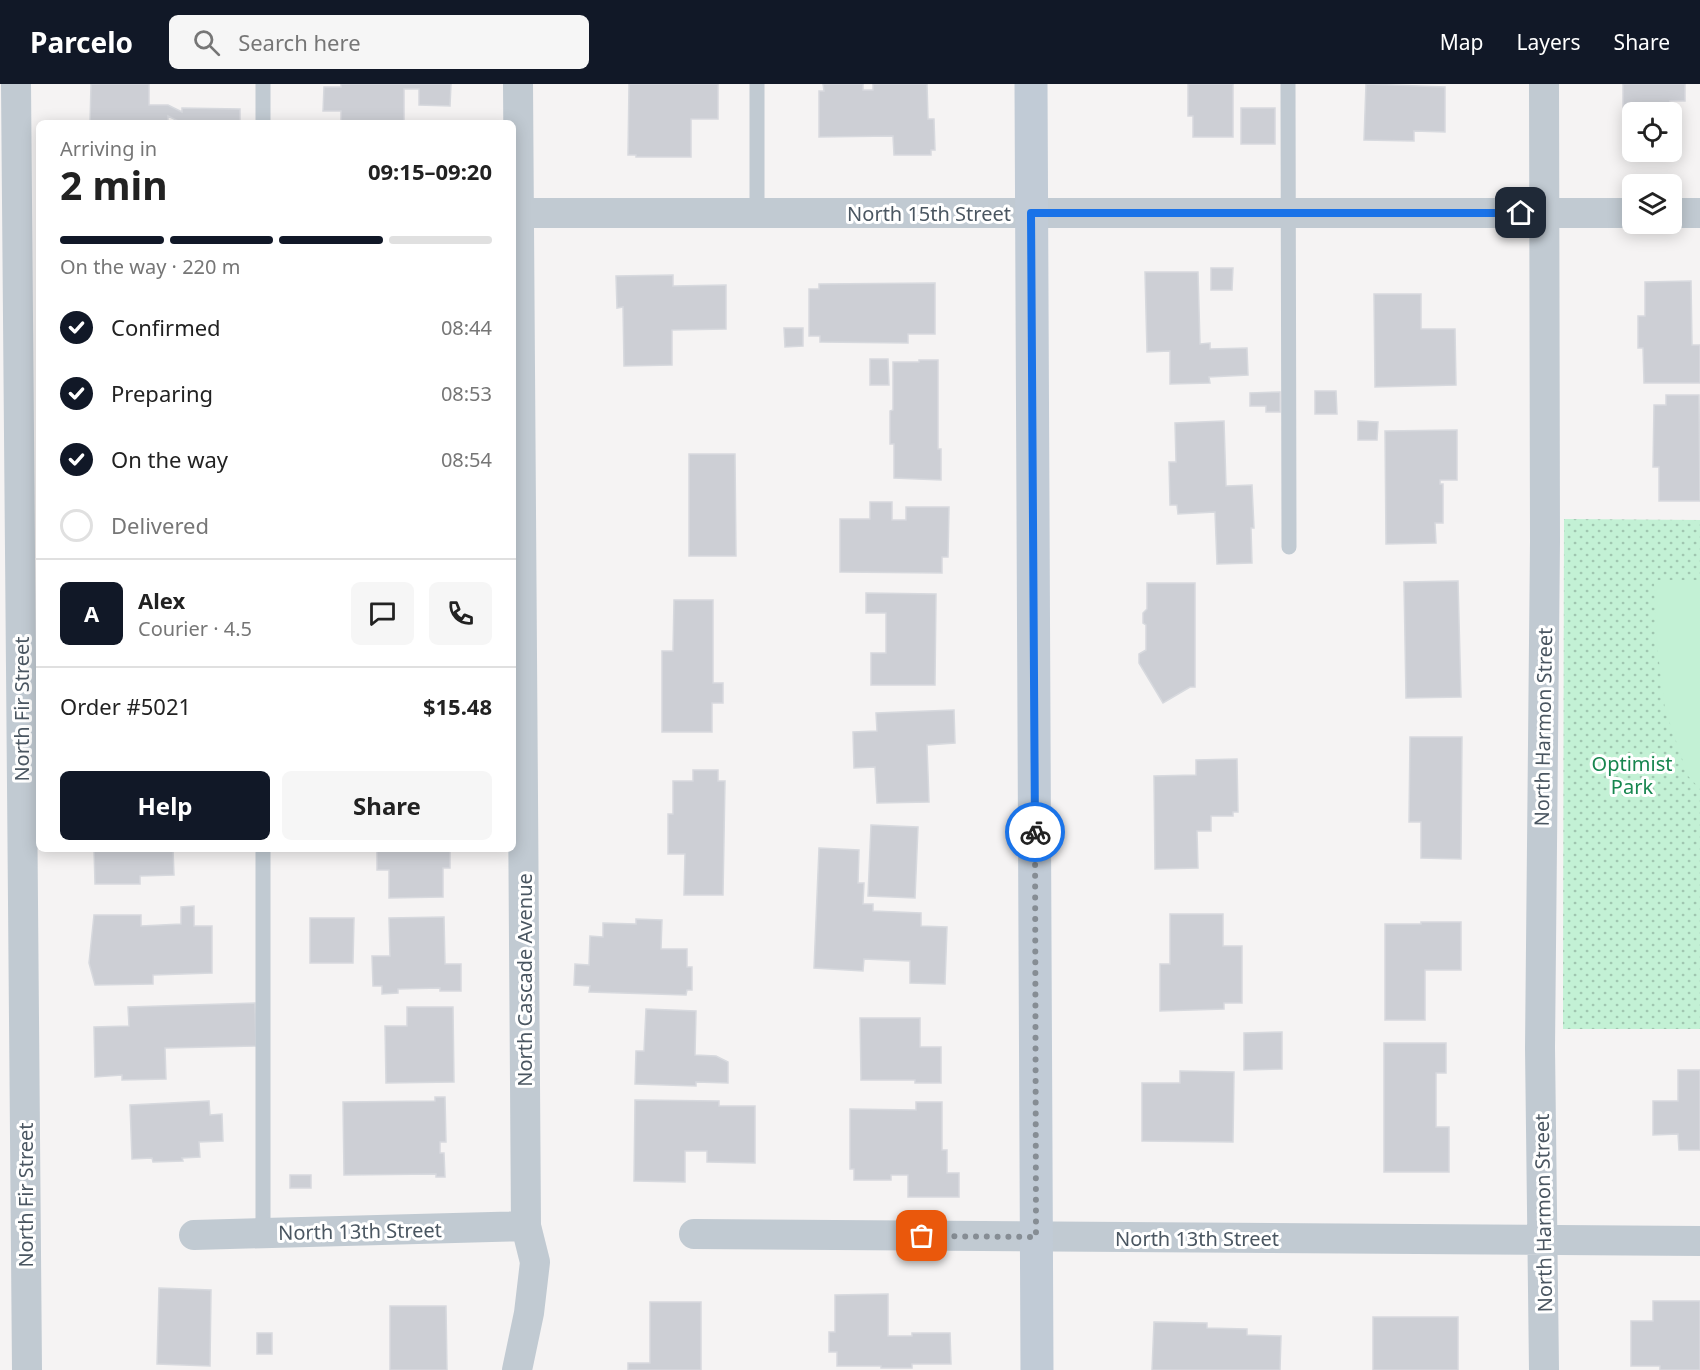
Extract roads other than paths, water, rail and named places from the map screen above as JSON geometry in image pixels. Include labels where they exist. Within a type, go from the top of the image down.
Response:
[{"type":"main road","points":[[1031,84],[1037,1370]]},
{"type":"street","name":"North Fir Street","points":[[16,84],[28,210],[27,1370]]},
{"type":"street","name":"North Cascade Avenue","points":[[517,1370],[529,1313],[535,1262],[525,1226],[516,213],[518,84]]},
{"type":"street","name":"North Harmon Street","points":[[1544,84],[1545,541],[1540,1048],[1544,1370]]},
{"type":"street","name":"North 15th Street","points":[[516,213],[1622,213]]},
{"type":"street","points":[[1682,213],[1700,213]]},
{"type":"street","name":"North 13th Street","points":[[194,1235],[525,1226]]},
{"type":"street","name":"North 13th Street","points":[[694,1234],[1700,1241]]},
{"type":"lane","points":[[263,84],[263,120]]},
{"type":"lane","points":[[757,84],[757,213]]},
{"type":"lane","points":[[1288,84],[1289,547]]},
{"type":"lane","points":[[263,852],[263,1233]]},
{"type":"park label","name":"Optimist Park","points":[[1632,774]]}]
